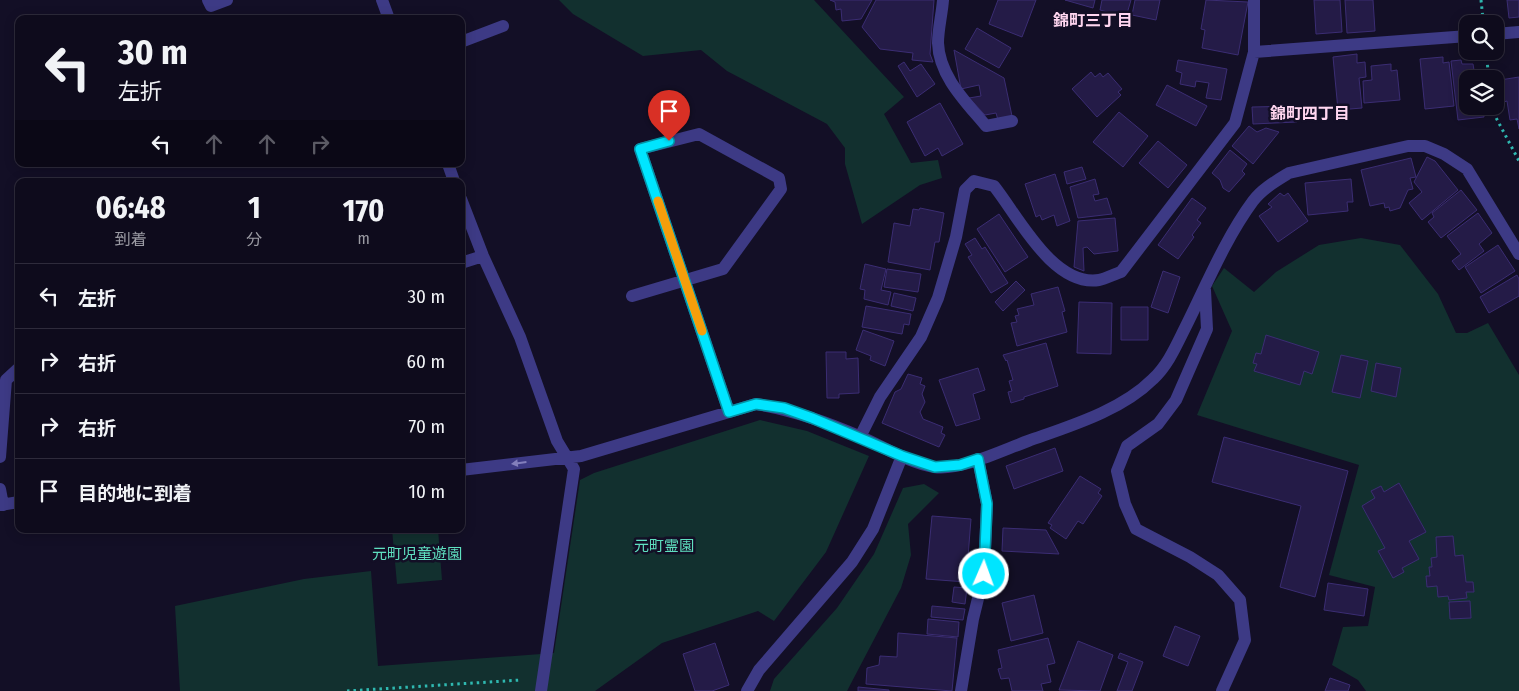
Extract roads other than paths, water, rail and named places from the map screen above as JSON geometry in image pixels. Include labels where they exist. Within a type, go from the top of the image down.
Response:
[{"type":"street","points":[[208,0],[211,6],[227,0]]},
{"type":"street","points":[[382,0],[388,15]]},
{"type":"street","points":[[943,0],[938,42],[940,57],[956,90],[986,126],[1012,121]]},
{"type":"street","points":[[860,437],[880,397],[921,337],[938,298],[956,237],[965,190],[974,181],[994,186],[1051,262],[1076,277],[1098,280],[1121,272],[1236,123],[1254,52],[1254,0]]},
{"type":"street","points":[[465,40],[503,26]]},
{"type":"street","points":[[1504,33],[1519,32]]},
{"type":"street","points":[[1254,52],[1459,37]]},
{"type":"street","points":[[632,296],[686,280],[724,269],[781,189],[778,178],[699,134],[640,149],[686,280],[729,412]]},
{"type":"street","points":[[465,470],[581,456],[756,404],[784,408],[860,437],[902,456],[935,467],[960,465],[978,459],[1082,422],[1128,398],[1153,380],[1169,360],[1205,287],[1254,200],[1272,184],[1289,174],[1408,146],[1425,146],[1444,154],[1467,169],[1519,254]]},
{"type":"street","points":[[465,209],[483,256],[520,337],[558,441],[574,469],[542,685]]},
{"type":"street","points":[[465,262],[483,256]]},
{"type":"street","points":[[1205,287],[1207,329],[1176,400],[1158,424],[1127,446],[1117,471],[1125,504],[1136,529],[1190,557],[1218,575],[1240,600],[1245,640],[1222,691]]},
{"type":"street","points":[[0,457],[6,380],[15,372]]},
{"type":"street","points":[[747,691],[759,670],[784,643],[857,554],[873,529],[902,456]]},
{"type":"street","points":[[961,691],[973,619],[984,574],[987,504],[978,459]]},
{"type":"street","points":[[0,489],[1,504],[15,502]]},
{"type":"district","name":"錦町三丁目","points":[[1093,20]]},
{"type":"district","name":"錦町四丁目","points":[[1310,113]]},
{"type":"park label","name":"元町霊園","points":[[664,546]]},
{"type":"park label","name":"元町児童遊園","points":[[417,554]]}]
